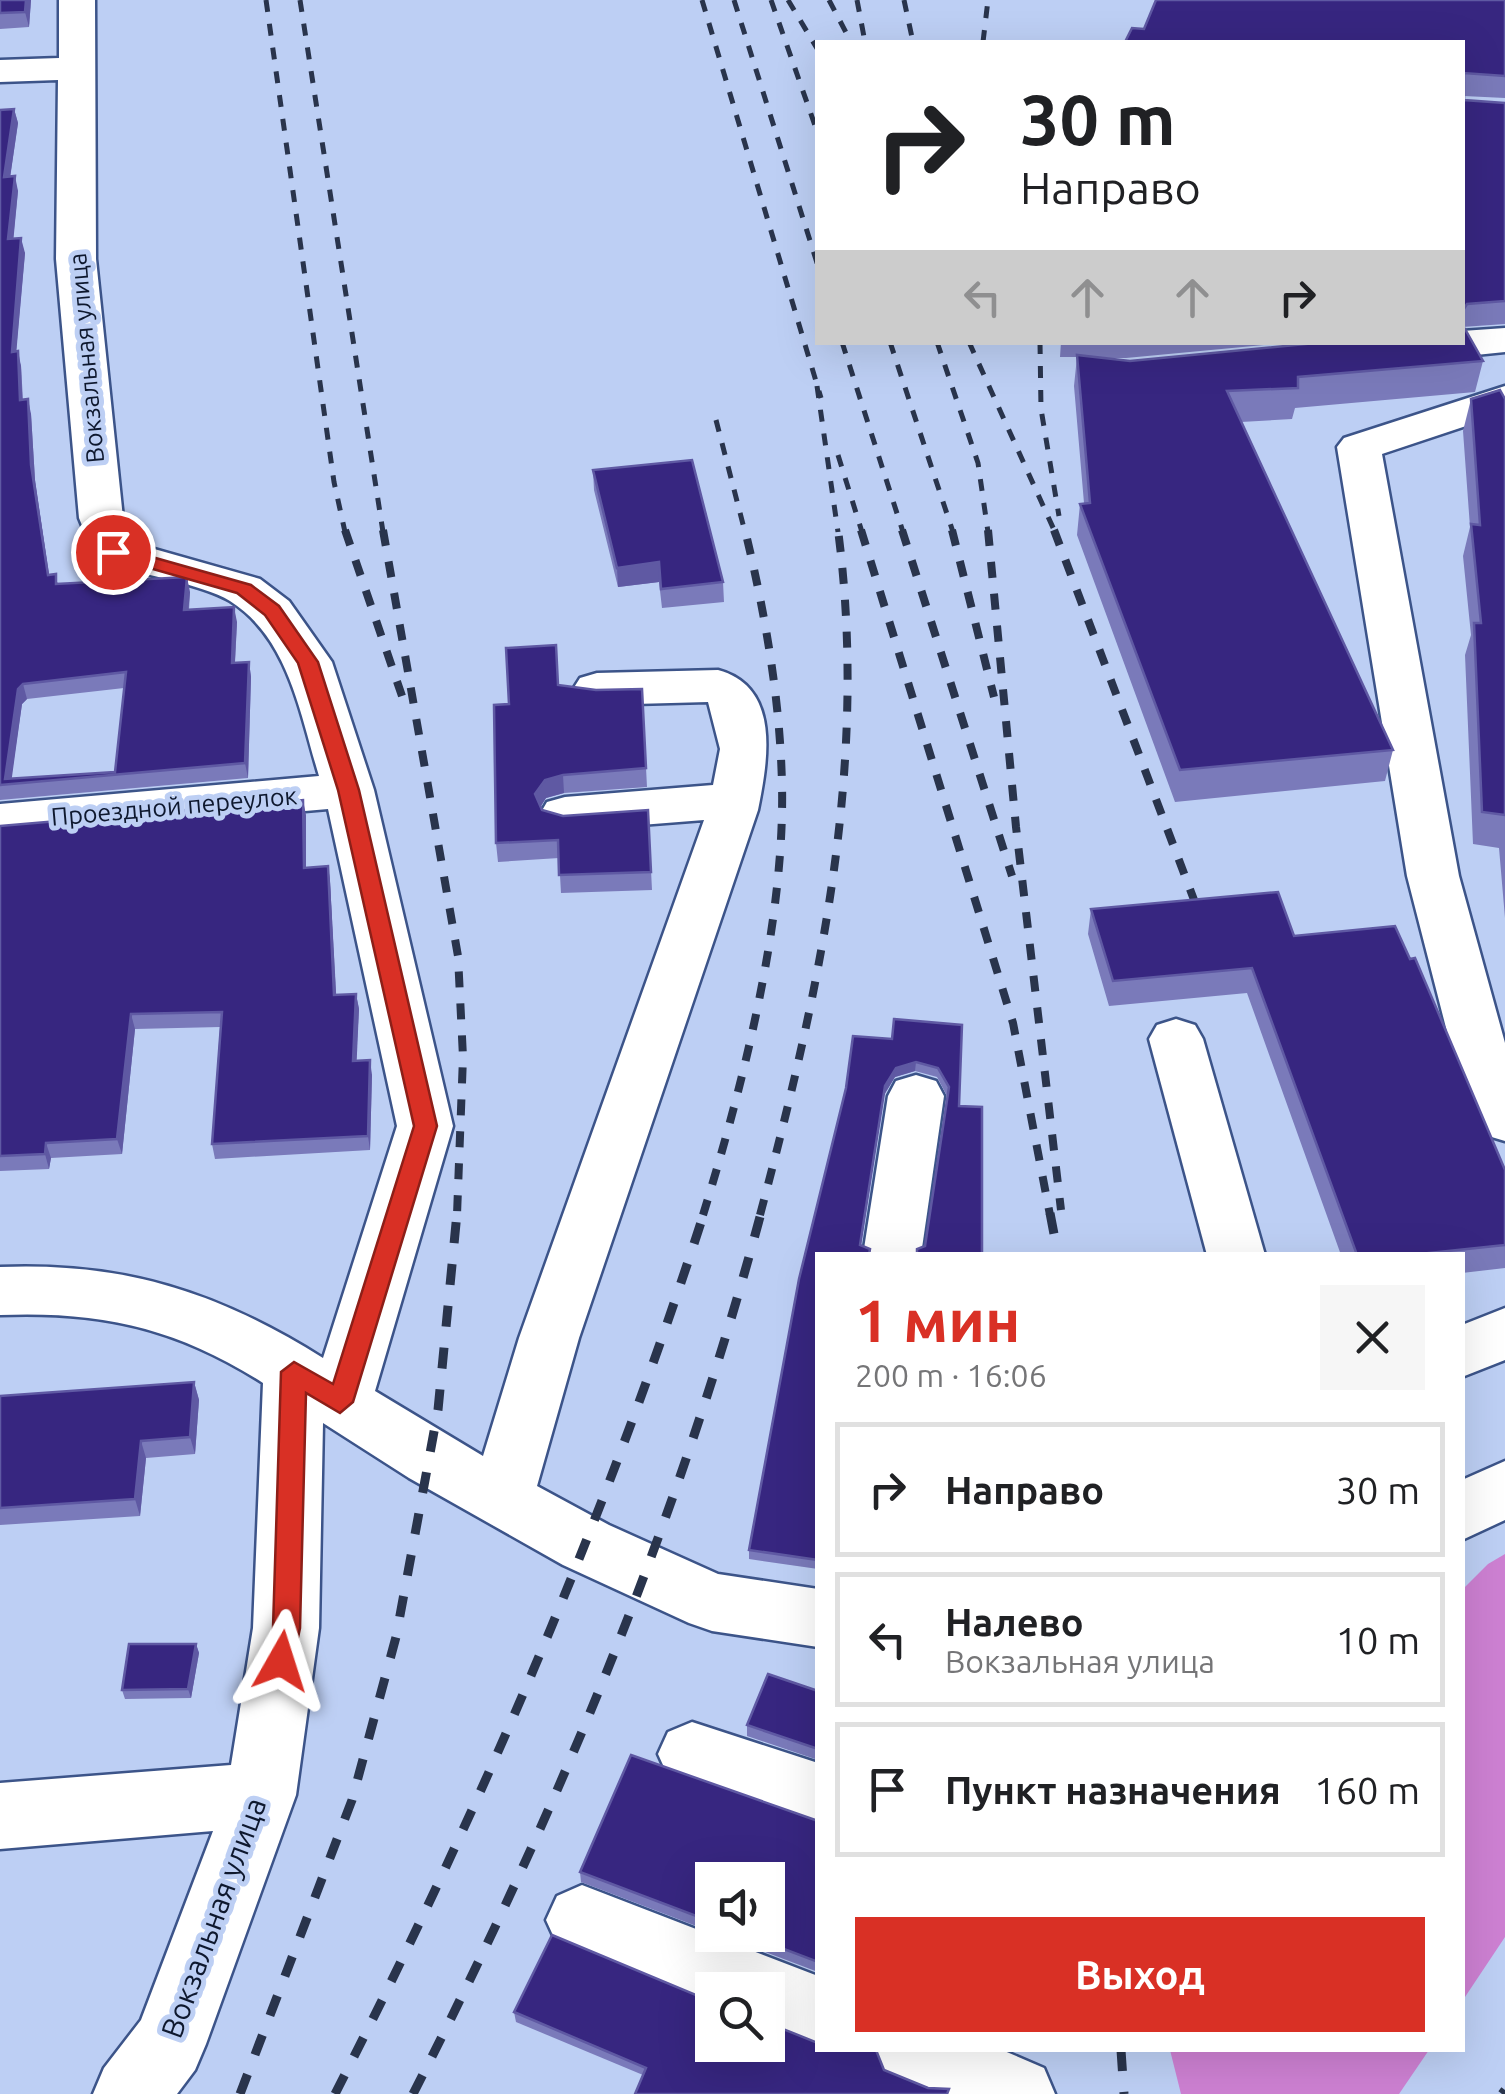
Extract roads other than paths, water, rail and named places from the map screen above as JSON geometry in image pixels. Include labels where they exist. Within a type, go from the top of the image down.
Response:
[{"type":"street","name":"Вокзальная улица","points":[[77,0],[76,259],[100,518],[113,552],[244,589],[272,611],[308,662],[348,790],[425,1126],[294,1372],[286,1628],[262,1795],[169,2044],[130,2094]]},
{"type":"street","points":[[0,71],[76,68]]},
{"type":"street","points":[[1465,344],[1505,340]]},
{"type":"street","points":[[1353,354],[1451,345]]},
{"type":"street","points":[[1505,399],[1359,446],[1433,876],[1490,1090],[1505,1120]]},
{"type":"street","points":[[502,1498],[549,1338],[734,801],[744,748],[733,698],[718,686],[597,689]]},
{"type":"street","name":"Проездной переулок","points":[[0,821],[348,790]]},
{"type":"street","points":[[565,814],[734,801]]},
{"type":"street","points":[[1176,1039],[1235,1252]]},
{"type":"street","points":[[892,1252],[916,1096]]},
{"type":"street","points":[[0,1291],[52,1289],[134,1298],[294,1372],[586,1545],[712,1602],[815,1618]]},
{"type":"street","points":[[1465,1351],[1505,1333]]},
{"type":"street","points":[[1465,1511],[1505,1488]]},
{"type":"street","points":[[692,1754],[815,1795]]},
{"type":"street","points":[[0,1816],[262,1795]]},
{"type":"street","points":[[582,1920],[713,1972]]},
{"type":"street","points":[[785,2000],[815,2012]]},
{"type":"street","points":[[916,2052],[1018,2094],[1029,2052]]},
{"type":"railway","points":[[266,0],[334,482],[345,532]]},
{"type":"railway","points":[[300,0],[383,532]]},
{"type":"railway","points":[[702,0],[821,398]]},
{"type":"railway","points":[[734,0],[815,256]]},
{"type":"railway","points":[[771,0],[815,125]]},
{"type":"railway","points":[[788,0],[815,45]]},
{"type":"railway","points":[[829,0],[850,40]]},
{"type":"railway","points":[[857,0],[865,40]]},
{"type":"railway","points":[[904,0],[913,40]]},
{"type":"railway","points":[[983,40],[988,0]]},
{"type":"railway","points":[[843,345],[903,532]]},
{"type":"railway","points":[[891,345],[953,532]]},
{"type":"railway","points":[[938,345],[978,463],[988,532]]},
{"type":"railway","points":[[970,345],[1055,532]]},
{"type":"railway","points":[[1040,345],[1041,409],[1059,516]]},
{"type":"railway","points":[[817,386],[838,532]]},
{"type":"railway","points":[[716,420],[745,532]]},
{"type":"railway","points":[[838,455],[862,532]]},
{"type":"railway","points":[[345,530],[402,696]]},
{"type":"railway","points":[[383,530],[458,956],[463,1057],[457,1215]]},
{"type":"railway","points":[[703,1215],[759,1002],[777,891],[781,837],[781,752],[775,688],[745,530]]},
{"type":"railway","points":[[760,1215],[819,961],[843,790],[846,618],[838,530]]},
{"type":"railway","points":[[861,530],[1013,1023],[1050,1215]]},
{"type":"railway","points":[[902,530],[1012,876]]},
{"type":"railway","points":[[952,530],[994,697]]},
{"type":"railway","points":[[988,530],[1016,827],[1061,1210]]},
{"type":"railway","points":[[1054,530],[1199,913]]},
{"type":"railway","points":[[240,2094],[352,1800],[396,1637],[438,1410],[457,1213]]},
{"type":"railway","points":[[335,2094],[440,1879],[537,1661],[625,1439],[704,1213]]},
{"type":"railway","points":[[413,2094],[517,1881],[610,1663],[692,1441],[761,1213]]},
{"type":"railway","points":[[1050,1213],[1057,1252]]},
{"type":"railway","points":[[1121,2052],[1124,2094]]},
{"type":"railway","points":[[1502,2094],[1505,2090]]}]
